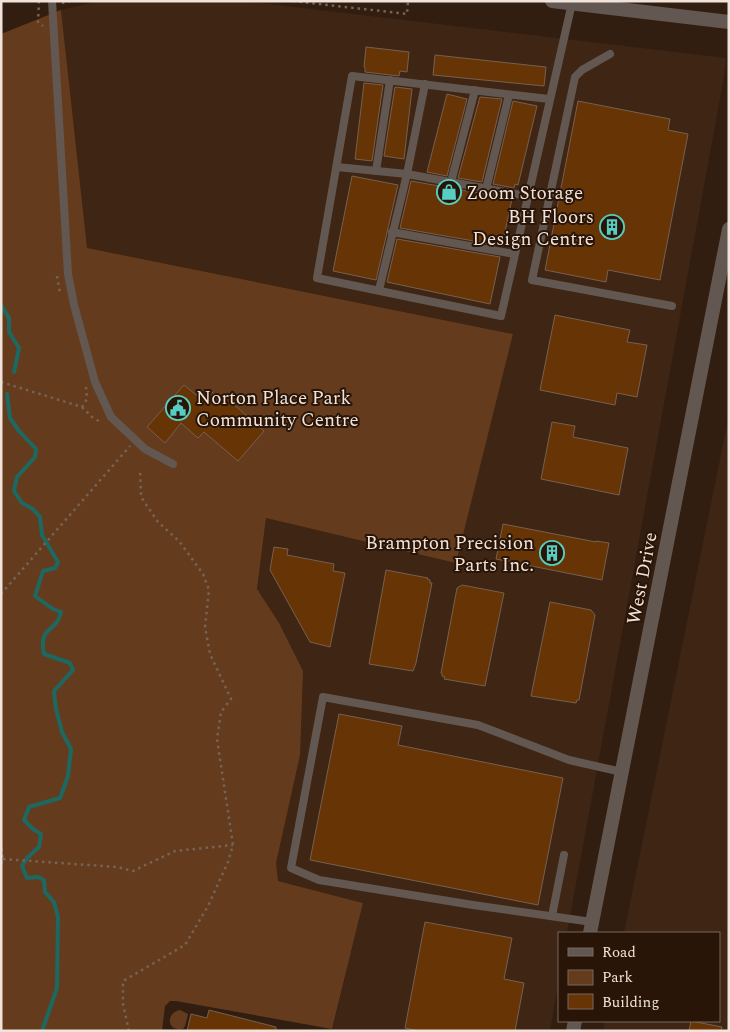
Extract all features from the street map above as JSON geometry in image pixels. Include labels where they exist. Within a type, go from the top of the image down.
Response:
[{"type":"street","points":[[552,1],[729,22]]},
{"type":"street","name":"West Drive","points":[[591,928],[729,229]]},
{"type":"lane","points":[[52,1],[68,274],[74,305],[95,382],[112,417],[145,449],[173,464]]},
{"type":"lane","points":[[549,99],[352,76],[318,278],[501,316],[572,4]]},
{"type":"lane","points":[[610,54],[582,70],[575,77],[532,280],[672,306]]},
{"type":"lane","points":[[376,171],[390,80]]},
{"type":"lane","points":[[379,290],[407,174],[425,84]]},
{"type":"lane","points":[[451,182],[475,90]]},
{"type":"lane","points":[[486,189],[509,95]]},
{"type":"lane","points":[[337,167],[407,174],[527,196]]},
{"type":"lane","points":[[392,232],[514,254]]},
{"type":"lane","points":[[591,928],[552,916],[319,880],[292,868],[323,697],[478,725],[569,760],[622,772]]},
{"type":"lane","points":[[552,916],[564,855]]},
{"type":"path","points":[[293,1],[407,14],[408,1]]},
{"type":"path","points":[[1,382],[82,407],[88,399],[86,384]]},
{"type":"path","points":[[1,594],[124,452]]},
{"type":"path","points":[[129,1031],[124,1004],[123,981],[184,945],[208,906],[228,862],[233,845],[217,740],[221,712],[231,699],[210,654],[205,627],[209,590],[203,574],[179,541],[158,522],[141,497],[140,469]]},
{"type":"path","points":[[1,842],[3,859],[1,864]]},
{"type":"path","points":[[3,859],[117,867],[133,871],[175,851],[233,845]]},
{"type":"shaded area","points":[[99,1],[243,1],[726,58],[567,932],[558,932],[558,986],[550,1031],[332,1031],[363,903],[263,877],[254,614],[266,518],[456,562],[513,334],[86,248],[61,10]]},
{"type":"shaded area","points":[[729,415],[729,1031],[603,1031],[605,1022],[720,1022],[720,932],[624,932]]},
{"type":"green space","points":[[61,10],[87,248],[513,334],[456,563],[266,518],[257,589],[279,623],[303,671],[300,755],[276,863],[278,881],[363,903],[332,1029],[170,1001],[165,1006],[162,1031],[1,1031],[1,34]]},
{"type":"green space","points":[[180,1010],[188,1014],[183,1029],[174,1028],[170,1022],[172,1015]]},
{"type":"building","points":[[366,47],[409,52],[407,72],[400,71],[399,76],[365,72]]},
{"type":"building","points":[[435,55],[546,67],[544,86],[433,75]]},
{"type":"building","points":[[364,83],[383,85],[372,161],[355,159]]},
{"type":"building","points":[[395,87],[412,89],[404,159],[384,156]]},
{"type":"building","points":[[447,94],[467,99],[447,176],[427,172]]},
{"type":"building","points":[[480,97],[502,99],[482,182],[458,178]]},
{"type":"building","points":[[513,101],[537,106],[518,185],[515,184],[514,188],[493,184]]},
{"type":"building","name":"BH Floors Design Centre","points":[[578,101],[670,119],[668,130],[688,134],[660,280],[608,270],[606,282],[545,270]]},
{"type":"building","points":[[352,176],[398,185],[376,280],[333,271]]},
{"type":"building","points":[[411,181],[512,199],[502,246],[400,228]]},
{"type":"building","points":[[397,239],[500,257],[490,304],[387,282]]},
{"type":"building","points":[[555,315],[630,330],[627,342],[647,345],[637,397],[617,393],[615,405],[540,390]]},
{"type":"building","points":[[184,385],[202,400],[210,390],[219,399],[225,393],[232,399],[230,401],[264,431],[238,461],[204,432],[198,438],[181,423],[165,443],[147,427]]},
{"type":"building","points":[[552,422],[575,426],[573,437],[628,448],[619,495],[541,479]]},
{"type":"building","name":"Brampton Precision Parts Inc.","points":[[503,524],[609,543],[602,580],[496,559]]},
{"type":"building","points":[[274,547],[288,549],[287,555],[334,564],[333,571],[345,573],[330,647],[310,642],[270,570]]},
{"type":"building","points":[[386,570],[428,578],[430,583],[432,583],[413,671],[369,664]]},
{"type":"building","points":[[462,585],[504,593],[485,686],[444,679],[445,677],[441,673],[457,588]]},
{"type":"building","points":[[550,602],[591,610],[595,615],[579,700],[576,703],[531,696]]},
{"type":"building","points":[[339,714],[402,726],[398,745],[563,778],[538,905],[310,860]]},
{"type":"building","points":[[425,922],[512,938],[504,979],[524,983],[515,1031],[419,1031],[405,1028]]},
{"type":"building","points":[[209,1010],[276,1027],[276,1031],[187,1031],[191,1014],[207,1018]]},
{"type":"building","points":[[691,1022],[722,1027],[721,1031],[689,1031]]},
{"type":"waterway","points":[[1,305],[9,318],[9,332],[19,348],[14,372]]},
{"type":"waterway","points":[[7,394],[10,418],[36,449],[35,457],[17,477],[14,491],[22,503],[33,509],[40,517],[42,535],[58,562],[55,568],[43,571],[35,596],[53,609],[61,612],[59,619],[44,638],[44,654],[70,663],[73,670],[54,691],[62,732],[71,749],[68,776],[60,798],[29,807],[24,820],[41,834],[39,847],[27,858],[22,866],[27,878],[38,877],[44,880],[45,892],[54,902],[58,917],[57,988],[42,1031]]},
{"type":"place","name":"Zoom Storage","points":[[449,192]]},
{"type":"place","name":"BH Floors Design Centre","points":[[612,227]]},
{"type":"place","name":"Norton Place Park Community Centre","points":[[178,408]]},
{"type":"place","name":"Brampton Precision Parts Inc.","points":[[552,553]]}]
